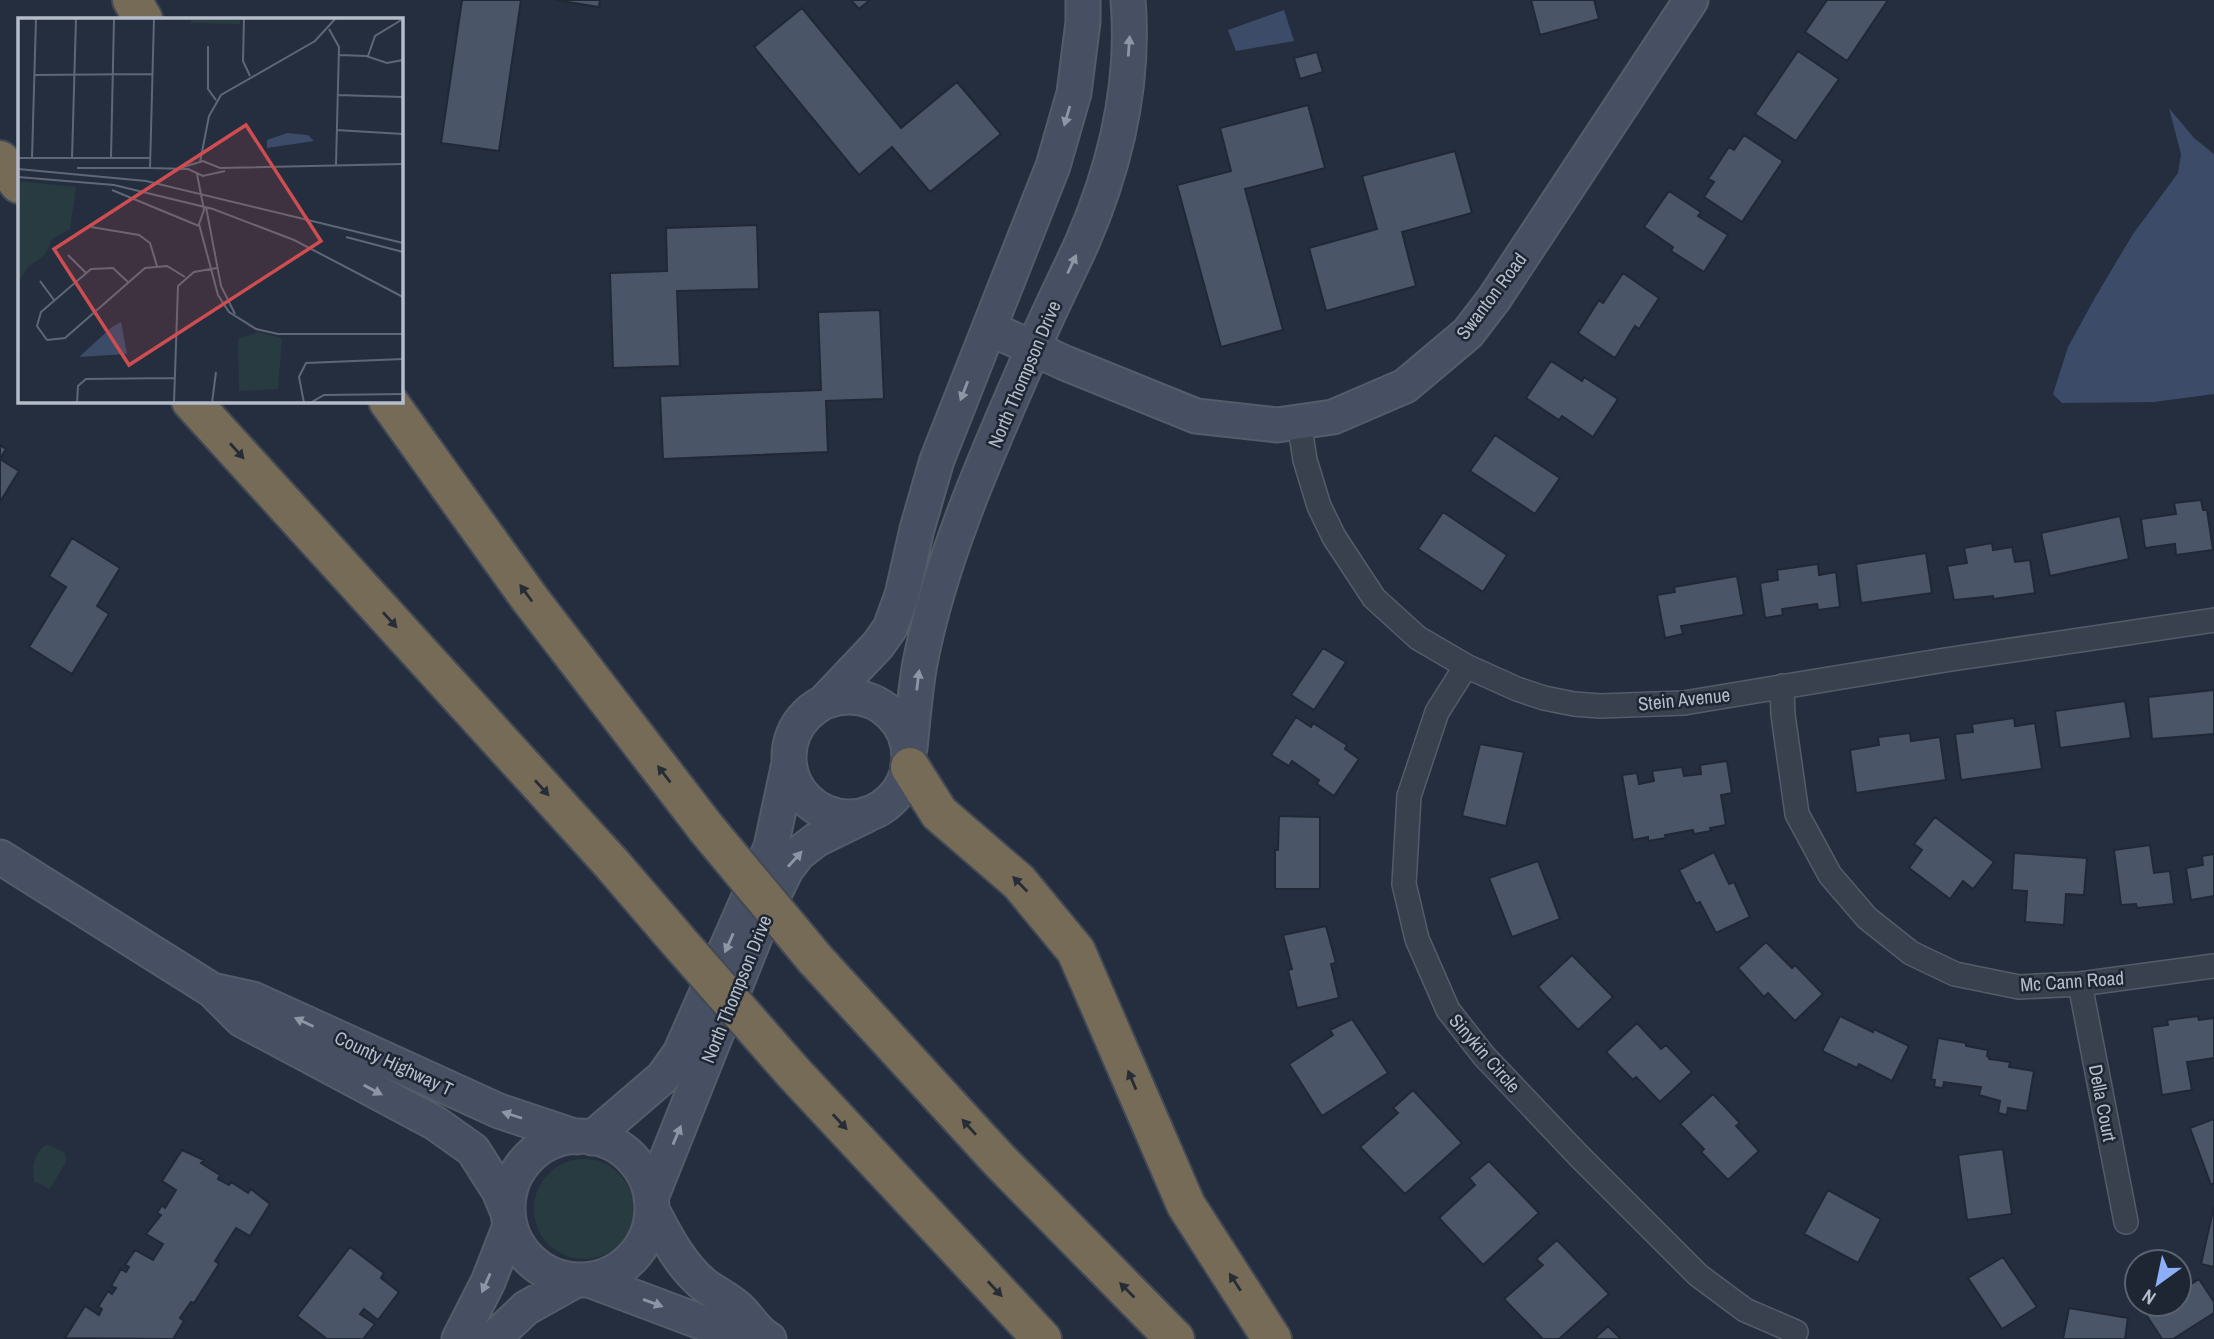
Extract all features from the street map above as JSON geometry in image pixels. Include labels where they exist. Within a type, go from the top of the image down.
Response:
[{"type":"highway","points":[[132,0],[143,18]]},
{"type":"highway","points":[[0,160],[18,183]]},
{"type":"highway","points":[[0,194],[18,214]]},
{"type":"highway","points":[[192,402],[602,854],[793,1072],[1042,1339]]},
{"type":"highway","points":[[389,402],[530,599],[706,828],[815,959],[999,1160],[1175,1339]]},
{"type":"highway","points":[[910,757],[939,813],[1020,882],[1076,951],[1186,1205],[1272,1339]]},
{"type":"street","points":[[824,702],[842,697],[860,697],[878,704],[893,715],[904,730],[910,757],[905,783],[895,798],[881,809],[865,816],[844,818],[824,812],[806,800],[794,783],[789,763],[790,744],[797,727],[808,712],[824,702],[878,645],[890,628],[902,595],[937,460],[1053,166],[1074,93],[1083,22],[1083,0]]},
{"type":"street","name":"North Thompson Drive","points":[[910,757],[920,666],[944,573],[1033,348],[1083,242],[1104,187],[1125,103],[1130,27],[1128,0]]},
{"type":"street","name":"Swanton Road","points":[[989,328],[1196,416],[1277,425],[1333,417],[1405,386],[1468,333],[1494,299],[1691,0]]},
{"type":"street","name":"Stein Avenue","points":[[1299,421],[1305,460],[1319,506],[1334,537],[1374,598],[1418,638],[1466,666],[1517,690],[1544,698],[1587,705],[1684,703],[1945,660],[2214,620]]},
{"type":"street","name":"Sinykin Circle","points":[[1466,666],[1437,712],[1409,796],[1404,884],[1417,939],[1448,1010],[1493,1066],[1698,1275],[1745,1310],[1797,1332]]},
{"type":"street","name":"Mc Cann Road","points":[[1782,686],[1783,715],[1797,814],[1830,875],[1867,918],[1911,953],[1955,974],[2019,987],[2080,984],[2214,967]]},
{"type":"street","name":"North Thompson Drive","points":[[584,1137],[663,1077],[680,1053],[771,846],[789,763]]},
{"type":"street","name":"North Thompson Drive","points":[[651,1204],[763,917],[786,870],[798,854],[816,840],[865,816]]},
{"type":"street","name":"County Highway T","points":[[0,858],[212,990],[242,1020],[435,1123],[454,1136],[473,1150],[485,1168],[499,1191],[509,1220]]},
{"type":"street","name":"Della Court","points":[[2080,984],[2126,1222]]},
{"type":"street","name":"County Highway T","points":[[212,990],[253,999],[499,1111],[584,1137]]},
{"type":"street","points":[[459,1339],[488,1282],[509,1220],[510,1188],[522,1165],[540,1148],[564,1138],[584,1137],[611,1143],[630,1157],[644,1176],[651,1204],[689,1272],[738,1307],[766,1337]]},
{"type":"street","points":[[493,1339],[526,1308],[583,1280],[613,1272],[634,1256],[649,1227],[651,1204]]},
{"type":"street","points":[[509,1220],[521,1250],[529,1260],[551,1274],[583,1280],[725,1331],[766,1337]]},
{"type":"green space","points":[[46,1145],[65,1153],[66,1162],[50,1189],[34,1181],[33,1176],[36,1157]]},
{"type":"green space","points":[[584,1159],[603,1163],[619,1174],[630,1190],[634,1209],[630,1228],[619,1244],[603,1255],[584,1259],[565,1255],[549,1244],[538,1228],[534,1209],[538,1190],[549,1174],[565,1163]]},
{"type":"water","points":[[1284,10],[1294,41],[1236,51],[1228,30]]},
{"type":"water","points":[[2169,108],[2194,138],[2214,154],[2214,394],[2154,402],[2062,403],[2053,394],[2068,347],[2133,234],[2178,173],[2181,154]]},
{"type":"building","points":[[462,0],[521,0],[499,151],[441,143]]},
{"type":"building","points":[[555,0],[600,0],[599,7]]},
{"type":"building","points":[[851,0],[870,0],[859,9]]},
{"type":"building","points":[[1531,0],[1594,0],[1599,19],[1540,35]]},
{"type":"building","points":[[1827,0],[1888,0],[1847,61],[1805,32]]},
{"type":"building","points":[[802,8],[901,128],[957,82],[1001,134],[930,192],[892,147],[859,175],[754,47]]},
{"type":"building","points":[[1798,51],[1839,79],[1796,141],[1755,114]]},
{"type":"building","points":[[1317,52],[1323,72],[1300,79],[1294,58]]},
{"type":"building","points":[[1308,105],[1325,168],[1245,189],[1283,330],[1221,347],[1177,185],[1231,171],[1220,128]]},
{"type":"building","points":[[1744,135],[1783,161],[1742,222],[1704,197],[1714,182],[1708,179],[1729,147],[1734,150]]},
{"type":"building","points":[[1455,151],[1472,213],[1402,232],[1416,286],[1326,311],[1309,248],[1377,229],[1362,176]]},
{"type":"building","points":[[1669,191],[1701,212],[1698,216],[1728,235],[1704,272],[1671,251],[1673,247],[1644,227]]},
{"type":"building","points":[[757,225],[759,289],[677,291],[680,366],[613,368],[610,273],[667,271],[666,228]]},
{"type":"building","points":[[1623,273],[1659,298],[1639,329],[1635,326],[1615,358],[1578,333],[1599,300],[1603,303]]},
{"type":"building","points":[[880,310],[884,399],[826,401],[828,452],[663,459],[660,396],[821,390],[818,312]]},
{"type":"building","points":[[1551,361],[1582,381],[1584,377],[1618,399],[1593,437],[1562,416],[1559,420],[1526,398]]},
{"type":"building","points":[[1495,435],[1560,478],[1535,514],[1470,471]]},
{"type":"building","points":[[0,445],[6,449],[0,459]]},
{"type":"building","points":[[0,459],[19,471],[0,502]]},
{"type":"building","points":[[2201,500],[2203,510],[2207,510],[2213,550],[2176,555],[2175,544],[2145,548],[2141,519],[2176,514],[2174,503]]},
{"type":"building","points":[[1443,512],[1507,555],[1483,592],[1418,549]]},
{"type":"building","points":[[2120,516],[2129,559],[2050,576],[2041,533]]},
{"type":"building","points":[[72,538],[120,568],[97,606],[109,614],[72,674],[29,647],[66,587],[49,576]]},
{"type":"building","points":[[1992,543],[1993,550],[2012,547],[2015,562],[2030,560],[2035,593],[1993,599],[1993,596],[1954,600],[1947,566],[1967,563],[1964,548]]},
{"type":"building","points":[[1926,553],[1932,593],[1861,603],[1856,564]]},
{"type":"building","points":[[1818,564],[1819,575],[1836,572],[1840,607],[1818,610],[1817,604],[1782,609],[1783,615],[1765,618],[1760,583],[1778,580],[1777,570]]},
{"type":"building","points":[[1737,576],[1744,615],[1681,626],[1683,634],[1665,638],[1657,595],[1675,592],[1674,587]]},
{"type":"building","points":[[1323,648],[1346,662],[1314,710],[1291,695]]},
{"type":"building","points":[[2214,690],[2214,734],[2152,739],[2148,697]]},
{"type":"building","points":[[2125,701],[2131,738],[2060,748],[2055,711]]},
{"type":"building","points":[[1296,717],[1311,727],[1313,723],[1347,745],[1345,749],[1359,759],[1334,796],[1317,784],[1319,780],[1292,761],[1289,766],[1271,755]]},
{"type":"building","points":[[2014,718],[2015,726],[2035,723],[2042,769],[1961,780],[1955,734],[1973,732],[1972,724]]},
{"type":"building","points":[[1910,733],[1911,741],[1940,737],[1946,780],[1856,793],[1850,750],[1879,745],[1878,737]]},
{"type":"building","points":[[1480,744],[1524,752],[1506,826],[1462,816]]},
{"type":"building","points":[[1727,761],[1732,793],[1721,795],[1726,825],[1694,834],[1693,830],[1648,841],[1648,837],[1633,840],[1622,775],[1637,773],[1639,784],[1654,781],[1652,771],[1682,767],[1684,776],[1701,774],[1700,765]]},
{"type":"building","points":[[1279,816],[1320,817],[1320,889],[1275,889],[1275,850],[1278,850]]},
{"type":"building","points":[[1935,817],[1994,862],[1973,889],[1963,881],[1950,899],[1909,868],[1922,850],[1914,844]]},
{"type":"building","points":[[2150,845],[2154,873],[2170,871],[2174,904],[2137,908],[2136,904],[2121,905],[2114,850]]},
{"type":"building","points":[[1714,852],[1729,884],[1734,882],[1750,917],[1716,933],[1700,902],[1696,904],[1679,870]]},
{"type":"building","points":[[2014,853],[2087,858],[2084,895],[2066,894],[2064,925],[2025,922],[2027,891],[2012,890]]},
{"type":"building","points":[[2214,854],[2214,896],[2191,900],[2186,868],[2203,865],[2202,856]]},
{"type":"building","points":[[1538,861],[1560,919],[1512,937],[1489,878]]},
{"type":"building","points":[[1326,926],[1336,963],[1331,964],[1339,998],[1297,1008],[1288,970],[1292,969],[1283,935]]},
{"type":"building","points":[[1766,942],[1792,968],[1795,965],[1823,994],[1795,1021],[1768,993],[1764,997],[1738,968]]},
{"type":"building","points":[[1572,955],[1613,997],[1578,1030],[1538,987]]},
{"type":"building","points":[[1840,1016],[1909,1046],[1892,1081],[1859,1064],[1857,1068],[1822,1051]]},
{"type":"building","points":[[2198,1016],[2199,1020],[2214,1018],[2214,1058],[2187,1062],[2192,1090],[2162,1095],[2152,1027],[2168,1025],[2167,1020]]},
{"type":"building","points":[[1352,1019],[1388,1073],[1322,1116],[1289,1064],[1333,1035],[1330,1030]]},
{"type":"building","points":[[1637,1023],[1661,1049],[1666,1045],[1692,1072],[1660,1102],[1636,1077],[1633,1080],[1606,1052]]},
{"type":"building","points":[[1938,1038],[1988,1050],[1989,1059],[2010,1062],[2009,1067],[2034,1071],[2027,1111],[2008,1108],[2007,1115],[1998,1113],[2000,1101],[1979,1095],[1981,1087],[1944,1082],[1943,1088],[1934,1087],[1935,1080],[1931,1079]]},
{"type":"building","points":[[1413,1090],[1462,1143],[1405,1194],[1360,1147],[1398,1113],[1393,1108]]},
{"type":"building","points":[[1713,1094],[1740,1123],[1736,1126],[1759,1151],[1728,1180],[1701,1152],[1704,1149],[1680,1124]]},
{"type":"building","points":[[2214,1119],[2214,1183],[2211,1185],[2190,1128]]},
{"type":"building","points":[[2003,1149],[2012,1214],[1967,1220],[1958,1155]]},
{"type":"building","points":[[182,1150],[204,1160],[201,1163],[220,1175],[218,1179],[229,1185],[231,1182],[248,1193],[251,1189],[270,1204],[250,1236],[236,1228],[215,1261],[219,1264],[194,1303],[191,1302],[180,1318],[184,1321],[173,1339],[65,1338],[85,1306],[99,1315],[102,1309],[98,1307],[108,1291],[112,1294],[116,1288],[111,1286],[121,1269],[126,1272],[129,1267],[125,1265],[135,1250],[153,1260],[163,1244],[146,1234],[161,1215],[157,1213],[162,1205],[165,1208],[176,1190],[162,1181]]},
{"type":"building","points":[[1489,1161],[1539,1213],[1483,1265],[1439,1218],[1475,1185],[1469,1178]]},
{"type":"building","points":[[1828,1190],[1881,1219],[1858,1263],[1804,1234]]},
{"type":"building","points":[[2214,1206],[2214,1267],[2201,1264]]},
{"type":"building","points":[[1557,1240],[1609,1294],[1559,1339],[1543,1339],[1504,1299],[1543,1265],[1536,1259]]},
{"type":"building","points":[[350,1247],[384,1273],[381,1278],[399,1292],[378,1320],[364,1309],[360,1314],[375,1324],[363,1339],[327,1339],[297,1316]]},
{"type":"building","points":[[2003,1257],[2037,1307],[2002,1329],[1968,1278]]},
{"type":"building","points":[[2199,1279],[2214,1302],[2214,1313],[2173,1339],[2162,1339],[2148,1318],[2193,1318],[2193,1283]]},
{"type":"building","points":[[2069,1308],[2128,1318],[2125,1339],[2063,1339]]},
{"type":"building","points":[[1608,1326],[1621,1339],[1594,1339]]}]
